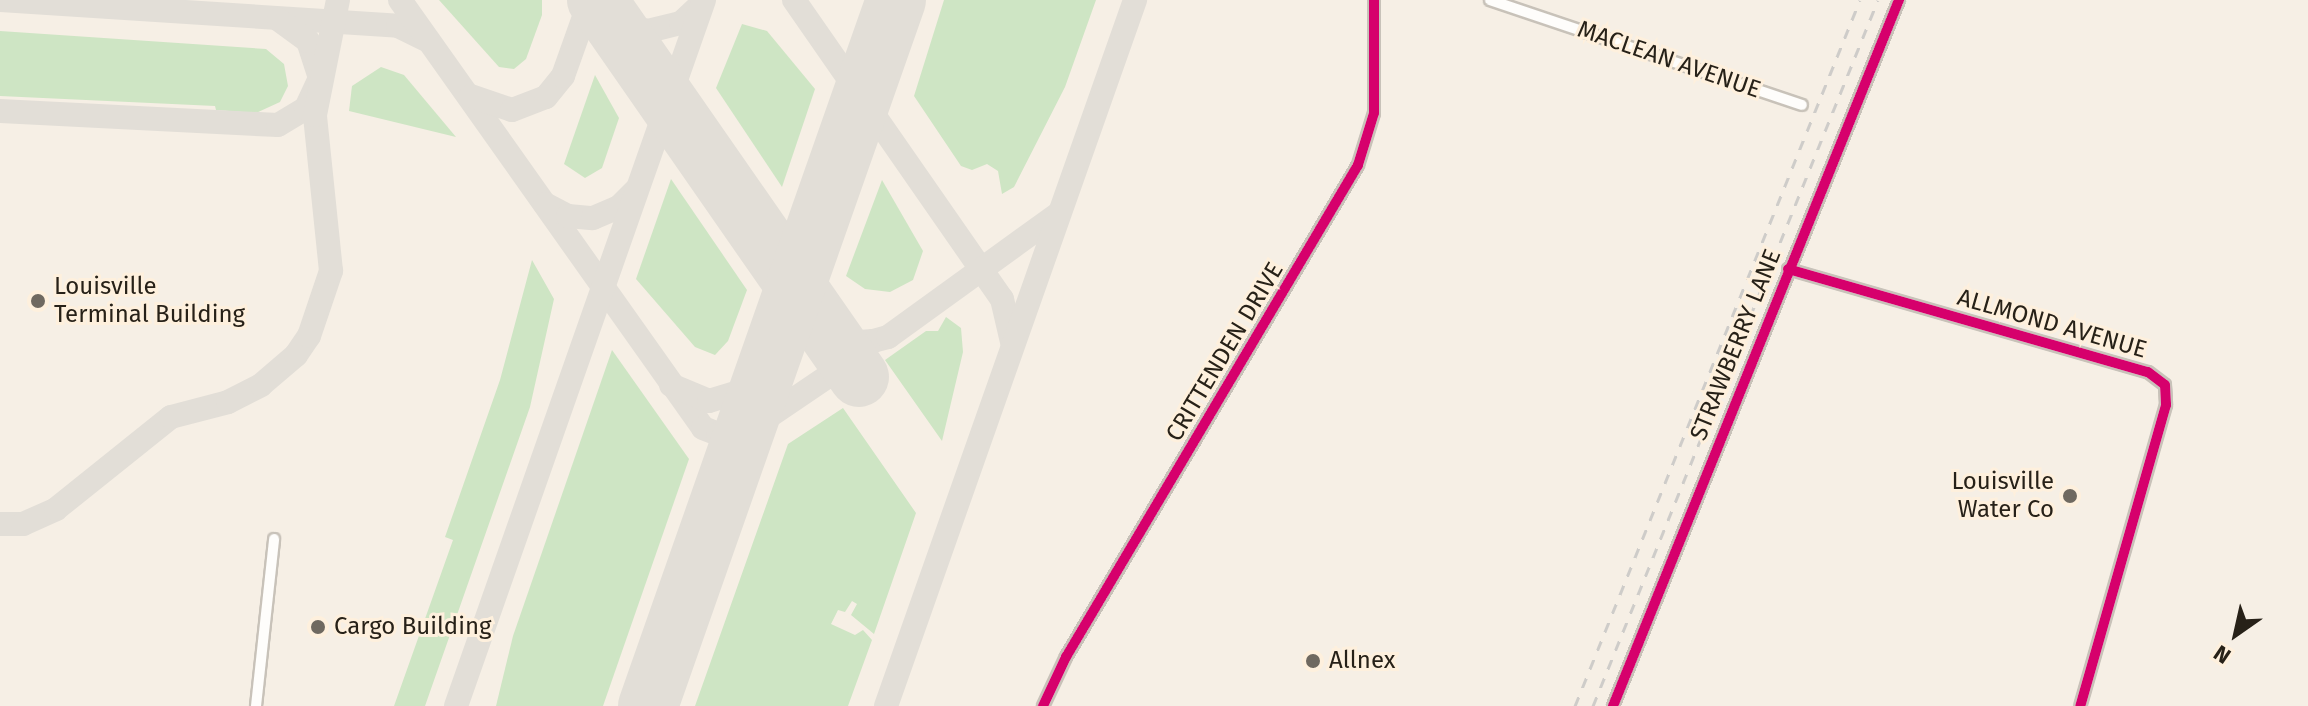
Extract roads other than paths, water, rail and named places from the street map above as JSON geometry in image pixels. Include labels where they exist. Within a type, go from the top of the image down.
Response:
[{"type":"street","name":"CRITTENDEN DRIVE","points":[[1043,706],[1066,657],[1358,165],[1374,113],[1374,0]]},
{"type":"street","name":"MACLEAN AVENUE","points":[[1490,0],[1802,105]]},
{"type":"street","name":"STRAWBERRY LANE","points":[[1613,706],[1899,0]]},
{"type":"street","name":"ALLMOND AVENUE","points":[[1788,269],[2148,372],[2165,385],[2166,405],[2080,706]]},
{"type":"street","points":[[256,706],[274,539]]},
{"type":"railway","points":[[1575,706],[1860,0]]},
{"type":"railway","points":[[1593,706],[1878,0]]},
{"type":"place","name":"Louisville Terminal Building","points":[[38,301]]},
{"type":"place","name":"Louisville Water Co","points":[[2070,496]]},
{"type":"place","name":"Cargo Building","points":[[318,627]]},
{"type":"place","name":"Allnex","points":[[1313,661]]}]
